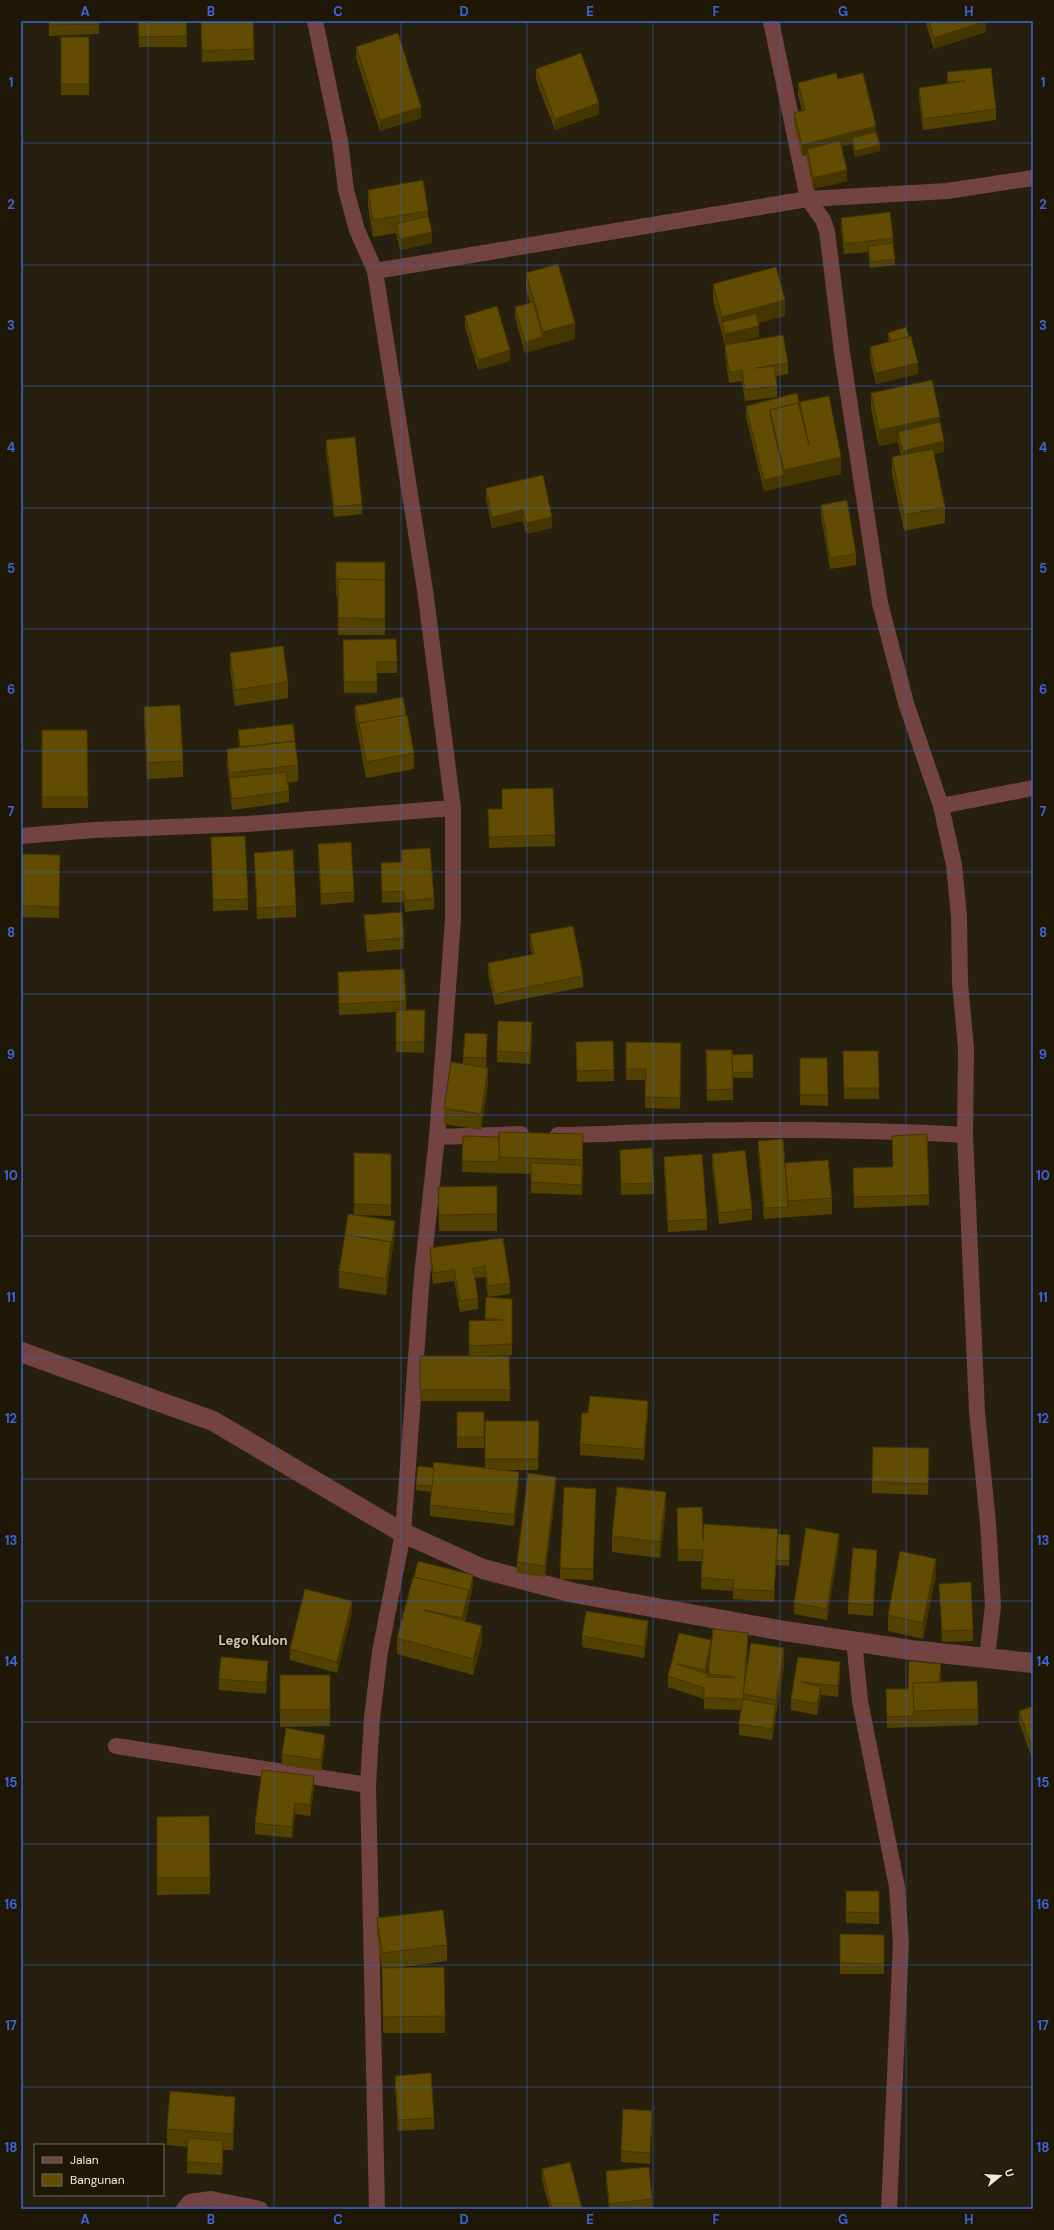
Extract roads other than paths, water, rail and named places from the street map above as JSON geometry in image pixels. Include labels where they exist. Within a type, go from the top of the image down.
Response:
[{"type":"street","points":[[315,21],[338,133],[346,190],[357,230],[375,271],[425,590],[453,808],[453,920],[437,1137],[422,1276],[403,1533],[380,1652],[372,1718],[368,1785],[378,2209]]},
{"type":"street","points":[[771,21],[808,200],[823,220],[826,231],[842,353],[880,603],[906,703],[941,806],[954,865],[959,916],[960,983],[966,1048],[965,1134],[977,1412],[988,1523],[993,1606],[987,1657]]},
{"type":"street","points":[[375,271],[808,200],[947,191],[1033,178]]},
{"type":"street","points":[[941,806],[1033,788]]},
{"type":"street","points":[[21,836],[94,830],[247,824],[453,808]]},
{"type":"street","points":[[437,1137],[507,1134],[541,1135],[823,1131],[900,1131],[965,1134]]},
{"type":"street","points":[[21,1352],[213,1421],[403,1533],[483,1569],[574,1593],[784,1631],[854,1640],[911,1650],[1033,1663]]},
{"type":"street","points":[[854,1640],[860,1701],[897,1888],[901,1942],[889,2209]]},
{"type":"street","points":[[116,1746],[368,1785]]},
{"type":"street","points":[[184,2209],[190,2202],[211,2199],[260,2209]]},
{"type":"district","name":"Lego Kulon","points":[[253,1640]]}]
